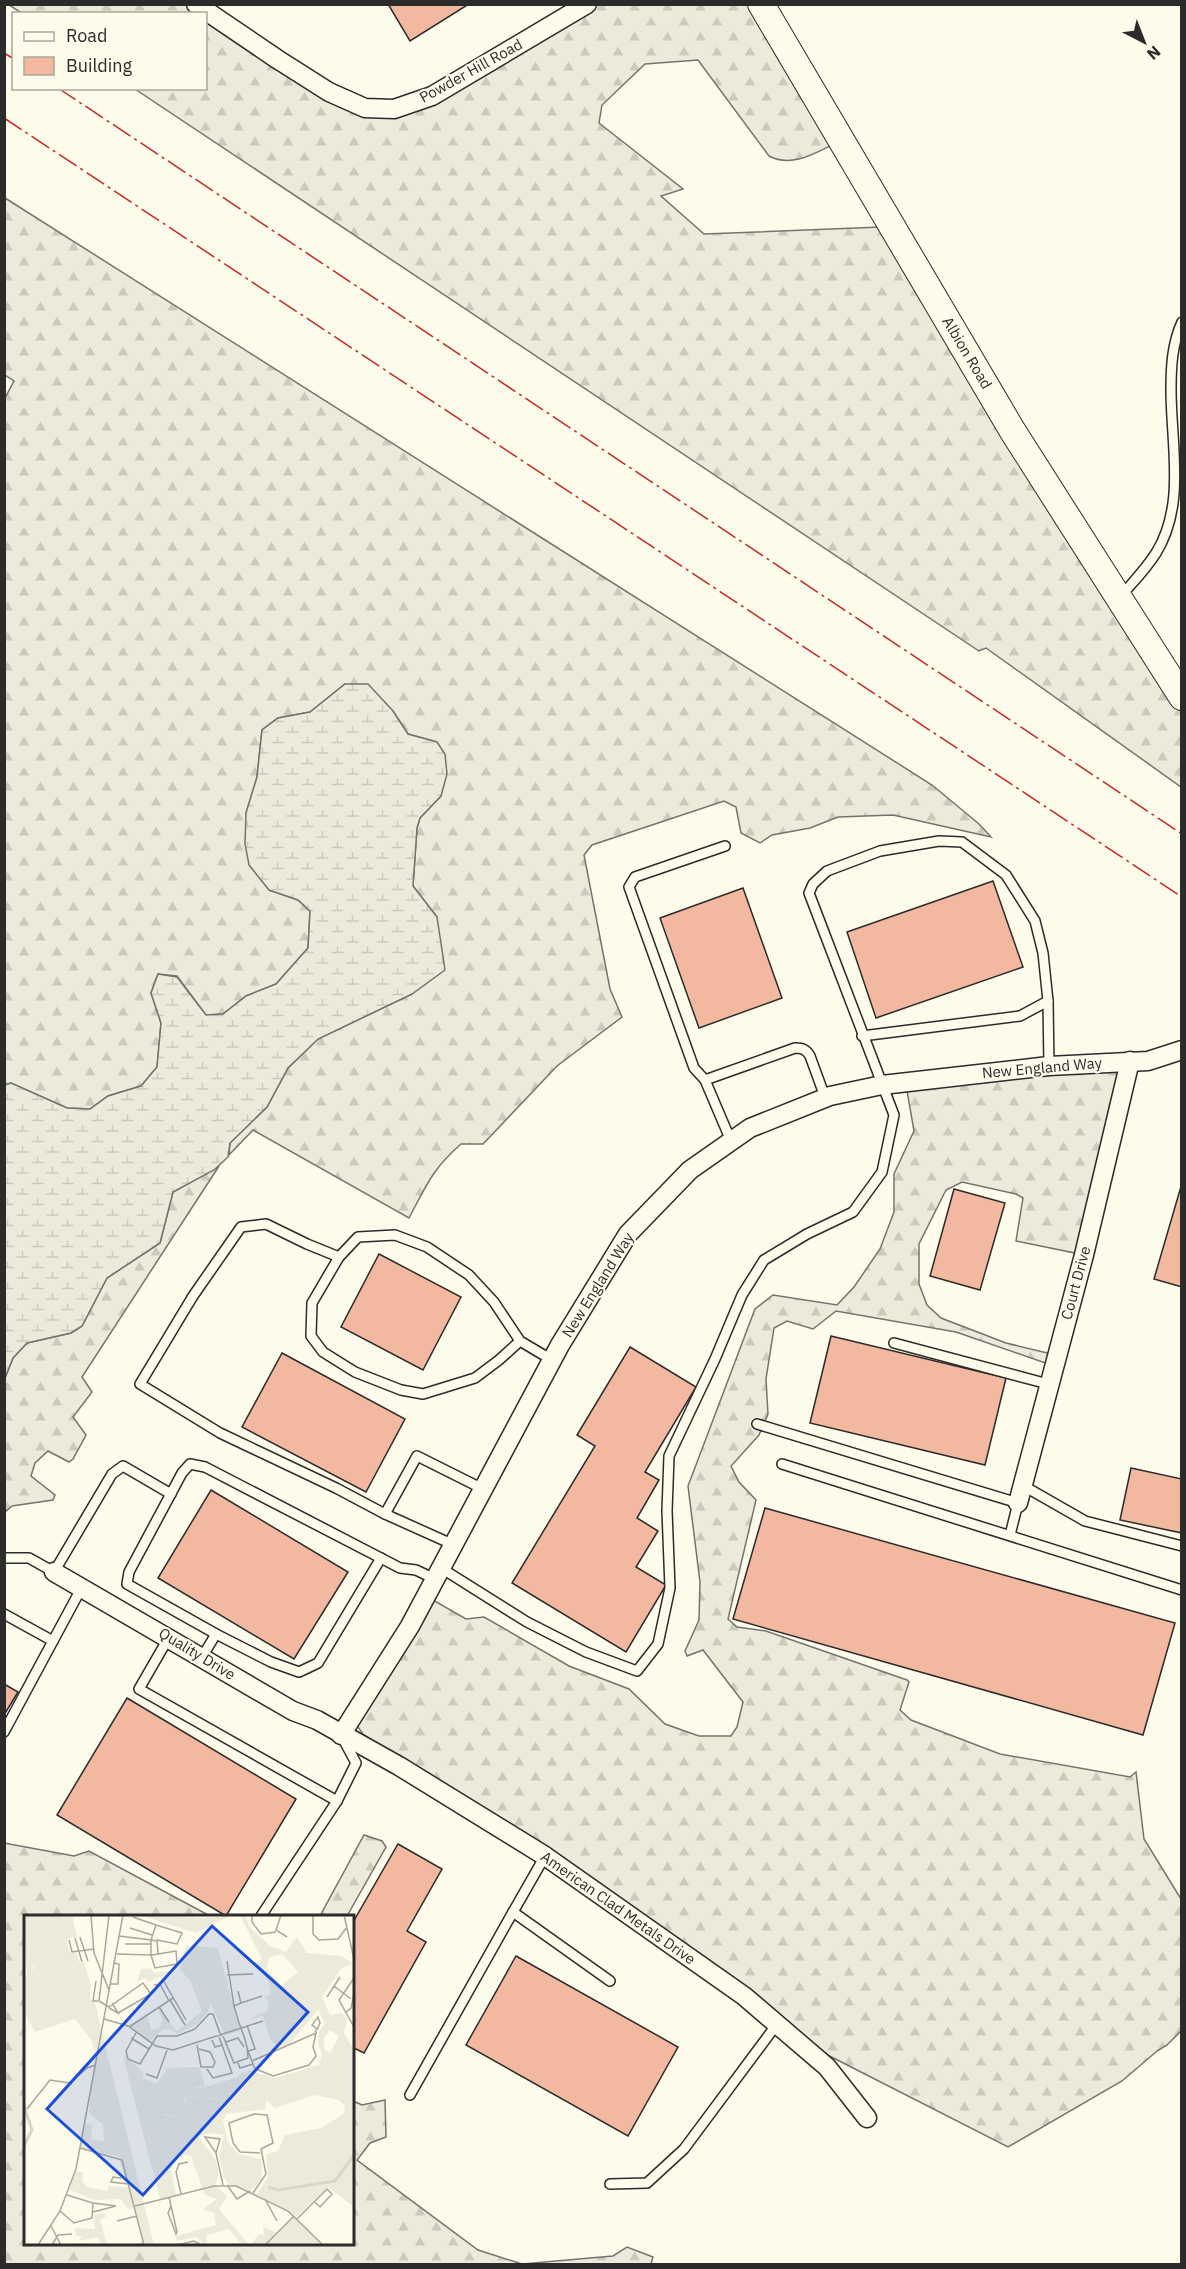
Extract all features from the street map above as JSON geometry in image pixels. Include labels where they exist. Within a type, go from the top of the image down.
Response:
[{"type":"main road","name":"Albion Road","points":[[761,4],[1012,430],[1182,697]]},
{"type":"street","name":"Powder Hill Road","points":[[196,4],[329,92],[365,108],[394,109],[432,96],[587,4]]},
{"type":"street","name":"New England Way","points":[[341,1735],[410,1626],[552,1360],[628,1234],[690,1170],[750,1128],[825,1097],[882,1084],[1049,1066],[1148,1061],[1182,1050]]},
{"type":"street","name":"Court Drive","points":[[1018,1503],[1084,1255],[1130,1061]]},
{"type":"street","name":"Quality Drive","points":[[54,1572],[293,1711],[317,1720],[341,1735]]},
{"type":"street","name":"American Clad Metals Drive","points":[[341,1735],[399,1766],[545,1856],[744,1996],[827,2067],[867,2118]]},
{"type":"lane","points":[[1119,598],[1157,552],[1170,520],[1175,488],[1171,383],[1174,339],[1182,322]]},
{"type":"lane","points":[[381,1558],[318,1663],[299,1672],[271,1662],[216,1634],[127,1584],[129,1572],[182,1473],[190,1464],[205,1467],[381,1558],[400,1568],[438,1574],[586,1652],[637,1671],[658,1644],[670,1588],[667,1511],[669,1456],[715,1359],[742,1295],[764,1260],[807,1234],[853,1212],[882,1172],[894,1115],[809,894],[813,884],[827,871],[880,851],[939,841],[962,842],[1006,875],[1035,921],[1043,953],[1048,1001],[1049,1066]]},
{"type":"lane","points":[[725,846],[635,878],[629,887],[694,1068],[705,1080],[731,1141]]},
{"type":"lane","points":[[862,1036],[1020,1016],[1048,1001]]},
{"type":"lane","points":[[705,1080],[795,1048],[802,1048],[808,1051],[825,1097]]},
{"type":"lane","points":[[339,1257],[266,1224],[240,1227],[193,1296],[140,1384],[220,1434],[454,1545]]},
{"type":"lane","points":[[520,1341],[475,1378],[423,1394],[401,1390],[355,1372],[323,1352],[311,1336],[312,1303],[339,1257],[358,1237],[395,1235],[427,1247],[469,1275],[494,1302],[520,1341],[552,1360]]},
{"type":"lane","points":[[894,1343],[1048,1384]]},
{"type":"lane","points":[[757,1424],[1018,1503],[1010,1535]]},
{"type":"lane","points":[[385,1514],[417,1456],[483,1489]]},
{"type":"lane","points":[[782,1464],[1182,1590]]},
{"type":"lane","points":[[4,1558],[29,1558],[54,1572],[112,1474],[123,1466],[171,1494]]},
{"type":"lane","points":[[1022,1485],[1085,1521],[1182,1546]]},
{"type":"lane","points":[[4,1732],[82,1587]]},
{"type":"lane","points":[[4,1614],[53,1641]]},
{"type":"lane","points":[[202,1657],[216,1634]]},
{"type":"lane","points":[[169,1637],[140,1689],[337,1802]]},
{"type":"lane","points":[[262,1915],[337,1802],[356,1763],[341,1735]]},
{"type":"lane","points":[[410,2095],[545,1856]]},
{"type":"lane","points":[[513,1912],[610,1981]]},
{"type":"lane","points":[[610,2184],[648,2183],[684,2150],[777,2024]]},
{"type":"green space","points":[[9,5],[196,5],[207,12],[20,12]]},
{"type":"green space","points":[[592,5],[762,5],[836,143],[812,155],[795,160],[769,156],[698,60],[645,64],[602,105],[599,123],[683,189],[661,196],[704,234],[881,227],[1181,678],[1181,787],[986,648],[979,651],[137,90],[207,90],[207,12],[337,95],[403,109]]},
{"type":"green space","points":[[5,198],[932,785],[979,824],[991,837],[893,815],[838,817],[810,828],[772,835],[760,843],[741,833],[736,807],[724,801],[592,845],[584,855],[610,989],[622,1017],[557,1066],[483,1144],[461,1144],[451,1153],[431,1178],[409,1218],[253,1130],[229,1155],[230,1143],[267,1107],[288,1068],[318,1039],[412,994],[437,917],[413,886],[417,828],[420,818],[441,796],[437,742],[408,734],[393,711],[345,684],[310,712],[278,718],[262,730],[257,777],[246,813],[269,890],[298,900],[310,911],[308,948],[276,984],[246,996],[223,1014],[206,1015],[177,976],[158,974],[151,993],[161,1023],[157,1067],[141,1086],[108,1096],[90,1109],[67,1108],[11,1083],[5,1085],[4,400],[14,381],[5,375]]},
{"type":"green space","points":[[345,684],[368,684],[393,711],[408,734],[437,742],[445,754],[447,774],[441,796],[420,818],[417,828],[413,886],[437,917],[445,970],[412,994],[318,1039],[288,1068],[267,1107],[230,1143],[228,1157],[214,1170],[173,1192],[160,1243],[107,1278],[82,1326],[71,1333],[27,1343],[13,1358],[5,1378],[5,1085],[11,1083],[67,1108],[90,1109],[108,1096],[141,1086],[157,1067],[161,1023],[151,993],[158,974],[177,977],[206,1015],[223,1014],[246,996],[276,984],[308,948],[310,911],[298,900],[269,890],[249,865],[245,844],[246,813],[257,777],[262,730],[278,718],[310,712]]},
{"type":"green space","points":[[1129,1063],[1080,1254],[1016,1241],[1023,1198],[1016,1194],[962,1182],[946,1190],[919,1244],[919,1284],[927,1305],[941,1318],[1006,1343],[1056,1355],[1054,1366],[956,1332],[836,1311],[813,1329],[787,1321],[774,1328],[766,1379],[768,1414],[759,1435],[731,1466],[739,1482],[756,1500],[728,1619],[737,1627],[766,1631],[907,1680],[909,1682],[900,1710],[911,1720],[1000,1754],[1130,1777],[1136,1772],[1144,1839],[1181,1899],[1181,2031],[1122,2081],[1008,2147],[806,2044],[742,1992],[363,1734],[352,1719],[426,1596],[466,1619],[484,1617],[569,1666],[629,1689],[665,1724],[699,1736],[731,1736],[737,1727],[743,1702],[703,1650],[687,1656],[685,1651],[699,1620],[700,1582],[688,1486],[755,1309],[773,1295],[837,1305],[854,1287],[880,1249],[894,1212],[894,1174],[914,1131],[905,1079]]},
{"type":"green space","points":[[219,1166],[82,1377],[92,1392],[73,1417],[86,1435],[73,1459],[69,1462],[48,1451],[35,1463],[31,1476],[55,1495],[53,1500],[12,1506],[5,1512],[5,1378],[13,1358],[27,1343],[71,1333],[82,1326],[107,1278],[160,1243],[173,1192]]},
{"type":"green space","points":[[364,1835],[382,1841],[386,1847],[348,1915],[321,1915]]},
{"type":"green space","points":[[4,1843],[74,1856],[89,1851],[208,1915],[24,1915],[24,2245],[354,2245],[354,2101],[362,2105],[385,2100],[386,2137],[370,2143],[357,2160],[478,2250],[522,2264],[5,2264]]},
{"type":"green space","points":[[627,2247],[653,2257],[651,2264],[522,2264],[613,2256]]},
{"type":"building","points":[[388,4],[469,4],[410,41]]},
{"type":"building","points":[[993,881],[1023,967],[876,1018],[847,932]]},
{"type":"building","points":[[743,888],[782,998],[699,1028],[660,918]]},
{"type":"building","points":[[1182,1183],[1182,1287],[1154,1279]]},
{"type":"building","points":[[954,1189],[1005,1203],[980,1290],[930,1276]]},
{"type":"building","points":[[379,1254],[461,1297],[423,1370],[341,1327]]},
{"type":"building","points":[[831,1336],[1006,1378],[985,1465],[810,1423]]},
{"type":"building","points":[[630,1347],[696,1387],[645,1472],[659,1480],[637,1518],[658,1531],[636,1567],[666,1585],[626,1652],[512,1583],[595,1446],[577,1435]]},
{"type":"building","points":[[282,1353],[405,1419],[366,1492],[242,1427]]},
{"type":"building","points":[[1131,1468],[1182,1479],[1182,1533],[1120,1520]]},
{"type":"building","points":[[211,1490],[348,1572],[294,1659],[158,1578]]},
{"type":"building","points":[[765,1508],[1175,1623],[1143,1735],[733,1619]]},
{"type":"building","points":[[4,1684],[18,1692],[4,1715]]},
{"type":"building","points":[[127,1698],[296,1799],[227,1915],[57,1815]]},
{"type":"building","points":[[398,1844],[442,1869],[407,1931],[426,1942],[364,2053],[354,2048],[354,1921]]},
{"type":"building","points":[[516,1956],[678,2047],[628,2136],[466,2045]]},
{"type":"power","points":[[4,53],[12,58]]},
{"type":"power","points":[[61,90],[1182,834]]},
{"type":"power","points":[[4,118],[1182,897]]}]
